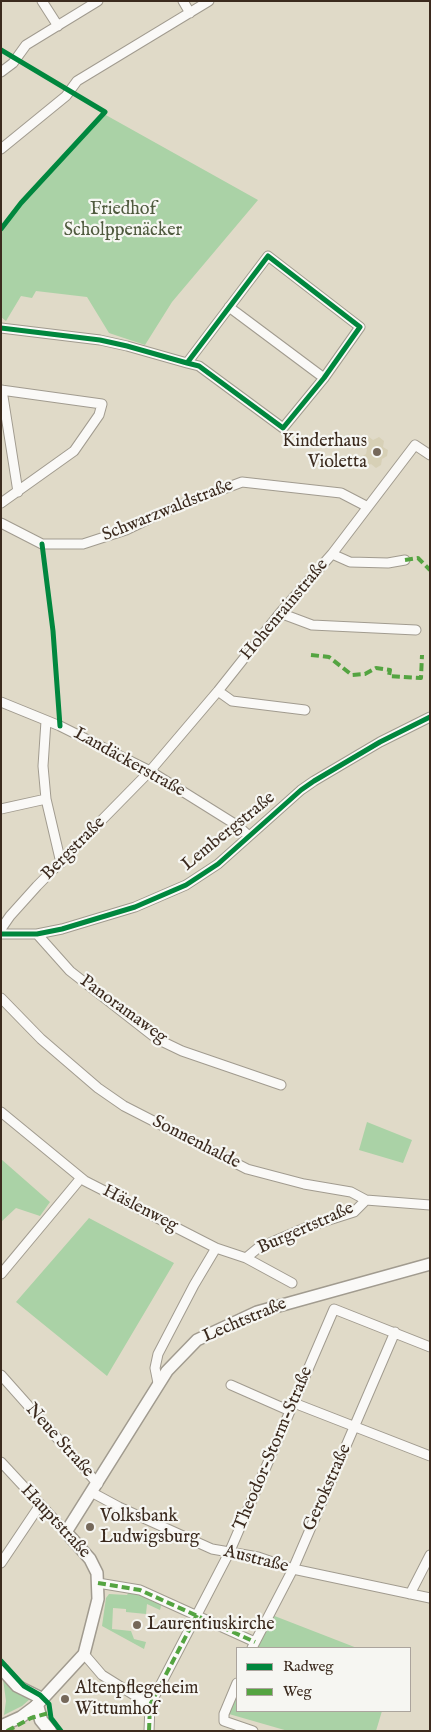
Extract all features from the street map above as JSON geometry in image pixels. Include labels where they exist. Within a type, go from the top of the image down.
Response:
[{"type":"main road","points":[[40,1702],[41,1720],[50,1731]]},
{"type":"street","points":[[42,1],[58,26]]},
{"type":"street","points":[[1,72],[13,63],[26,45],[98,1]]},
{"type":"street","points":[[183,1],[190,13]]},
{"type":"street","points":[[1,149],[66,96],[78,81],[209,1]]},
{"type":"street","points":[[1,328],[100,340],[198,366],[283,428],[324,378],[360,327],[268,256],[187,363]]},
{"type":"street","points":[[230,307],[324,378]]},
{"type":"street","points":[[1,503],[18,492],[74,451],[99,415],[102,404],[2,390],[18,492]]},
{"type":"street","name":"Hohenrainstraße","points":[[150,771],[218,691],[280,613],[332,554],[366,506],[415,445],[430,455]]},
{"type":"street","name":"Schwarzwaldstraße","points":[[1,523],[42,544],[82,544],[126,530],[170,509],[242,482],[341,493],[366,506]]},
{"type":"street","points":[[332,554],[350,562],[388,563],[405,560]]},
{"type":"street","points":[[280,613],[312,625],[416,630]]},
{"type":"street","points":[[218,691],[232,700],[305,710]]},
{"type":"street","name":"Landäckerstraße","points":[[1,702],[46,721],[150,771],[238,826],[249,836]]},
{"type":"street","name":"Lembergstraße","points":[[1,934],[37,934],[134,907],[186,885],[218,864],[314,780],[372,746],[430,717]]},
{"type":"street","points":[[46,721],[44,766],[46,798],[61,863]]},
{"type":"street","name":"Bergstraße","points":[[1,929],[14,911],[150,771]]},
{"type":"street","points":[[1,809],[46,798]]},
{"type":"street","name":"Panoramaweg","points":[[37,934],[70,971],[157,1039],[199,1057],[281,1085]]},
{"type":"street","name":"Sonnenhalde","points":[[1,998],[41,1039],[98,1088],[140,1115],[247,1169],[304,1184],[351,1192],[366,1200],[430,1205]]},
{"type":"street","name":"Häslenweg","points":[[1,1112],[81,1178],[216,1248],[246,1258],[292,1283]]},
{"type":"street","points":[[1,1274],[81,1178]]},
{"type":"street","name":"Burgertstraße","points":[[246,1258],[258,1248],[307,1227],[354,1212],[366,1200]]},
{"type":"street","points":[[158,1383],[155,1368],[158,1354],[194,1285],[216,1248]]},
{"type":"street","name":"Lechtstraße","points":[[66,1532],[95,1489],[158,1383],[197,1340],[257,1312],[430,1264]]},
{"type":"street","name":"Theodor-Storm-Straße","points":[[150,1705],[229,1553],[334,1309],[395,1332]]},
{"type":"street","points":[[395,1332],[430,1347]]},
{"type":"street","name":"Gerokstraße","points":[[254,1645],[293,1569],[395,1332]]},
{"type":"street","name":"Neue Straße","points":[[1,1375],[95,1489]]},
{"type":"street","points":[[231,1386],[430,1456]]},
{"type":"street","name":"Hauptstraße","points":[[1,1462],[95,1566],[98,1583],[95,1614],[84,1654],[40,1702],[21,1716],[1,1726]]},
{"type":"street","name":"Austraße","points":[[95,1489],[119,1508],[212,1550],[258,1557],[293,1569],[430,1598]]},
{"type":"street","points":[[1,1563],[40,1505]]},
{"type":"street","points":[[410,1594],[430,1555]]},
{"type":"street","points":[[98,1583],[140,1590],[197,1615],[254,1645]]},
{"type":"street","points":[[84,1654],[102,1675],[150,1705],[149,1731]]},
{"type":"street","points":[[1,1668],[17,1686],[40,1702]]},
{"type":"street","points":[[236,1685],[224,1714],[224,1721],[253,1731]]},
{"type":"shaded area","name":"Kinderhaus Violetta","points":[[368,436],[373,440],[379,437],[384,441],[383,447],[388,450],[387,456],[382,459],[381,465],[376,468],[371,464],[365,467],[360,463],[361,457],[366,454],[367,449],[362,445],[363,439]]},
{"type":"green space","name":"Friedhof Scholppenäcker","points":[[104,114],[258,200],[172,302],[145,345],[109,333],[87,297],[36,291],[32,298],[21,296],[6,321],[1,317],[1,232],[22,204]]},
{"type":"green space","points":[[367,1122],[412,1140],[403,1163],[359,1150]]},
{"type":"green space","points":[[1,1159],[50,1202],[40,1216],[16,1208],[1,1222]]},
{"type":"green space","points":[[89,1218],[174,1263],[107,1376],[16,1302]]},
{"type":"green space","points":[[129,1592],[160,1602],[160,1610],[147,1604],[146,1614],[126,1612],[126,1609],[113,1608],[112,1629],[131,1631],[134,1639],[146,1642],[144,1649],[102,1626],[106,1598],[109,1594],[127,1595]]},
{"type":"green space","points":[[272,1615],[354,1647],[258,1647]]},
{"type":"green space","points":[[3,1679],[20,1695],[30,1699],[22,1706],[4,1715],[6,1701]]},
{"type":"green space","points":[[236,1697],[236,1712],[382,1712],[376,1731],[288,1731],[229,1714]]},
{"type":"marked path","points":[[405,560],[418,558],[430,570]]},
{"type":"marked path","points":[[311,655],[329,657],[352,675],[365,674],[376,668],[390,670],[389,676],[421,678],[422,655]]},
{"type":"marked path","points":[[98,1583],[140,1590],[255,1642]]},
{"type":"marked path","points":[[149,1731],[150,1705],[197,1615]]},
{"type":"marked path","points":[[7,1731],[31,1718],[49,1713]]},
{"type":"cycle path","points":[[1,50],[105,112],[21,203],[1,229]]},
{"type":"cycle path","points":[[1,328],[100,340],[127,346],[187,363],[199,366],[283,428],[324,378],[360,327],[268,256],[187,363]]},
{"type":"cycle path","points":[[42,544],[53,631],[60,726]]},
{"type":"cycle path","points":[[1,934],[37,934],[62,929],[135,907],[186,885],[218,864],[301,790],[314,781],[380,742],[430,717]]},
{"type":"cycle path","points":[[1,1661],[24,1686],[40,1695],[49,1704],[51,1718],[61,1731]]},
{"type":"place","name":"Kinderhaus Violetta","points":[[377,452]]},
{"type":"place","name":"Volksbank Ludwigsburg","points":[[90,1527]]},
{"type":"place","name":"Laurentiuskirche","points":[[137,1625]]},
{"type":"place","name":"Altenpflegeheim Wittumhof","points":[[65,1699]]}]
